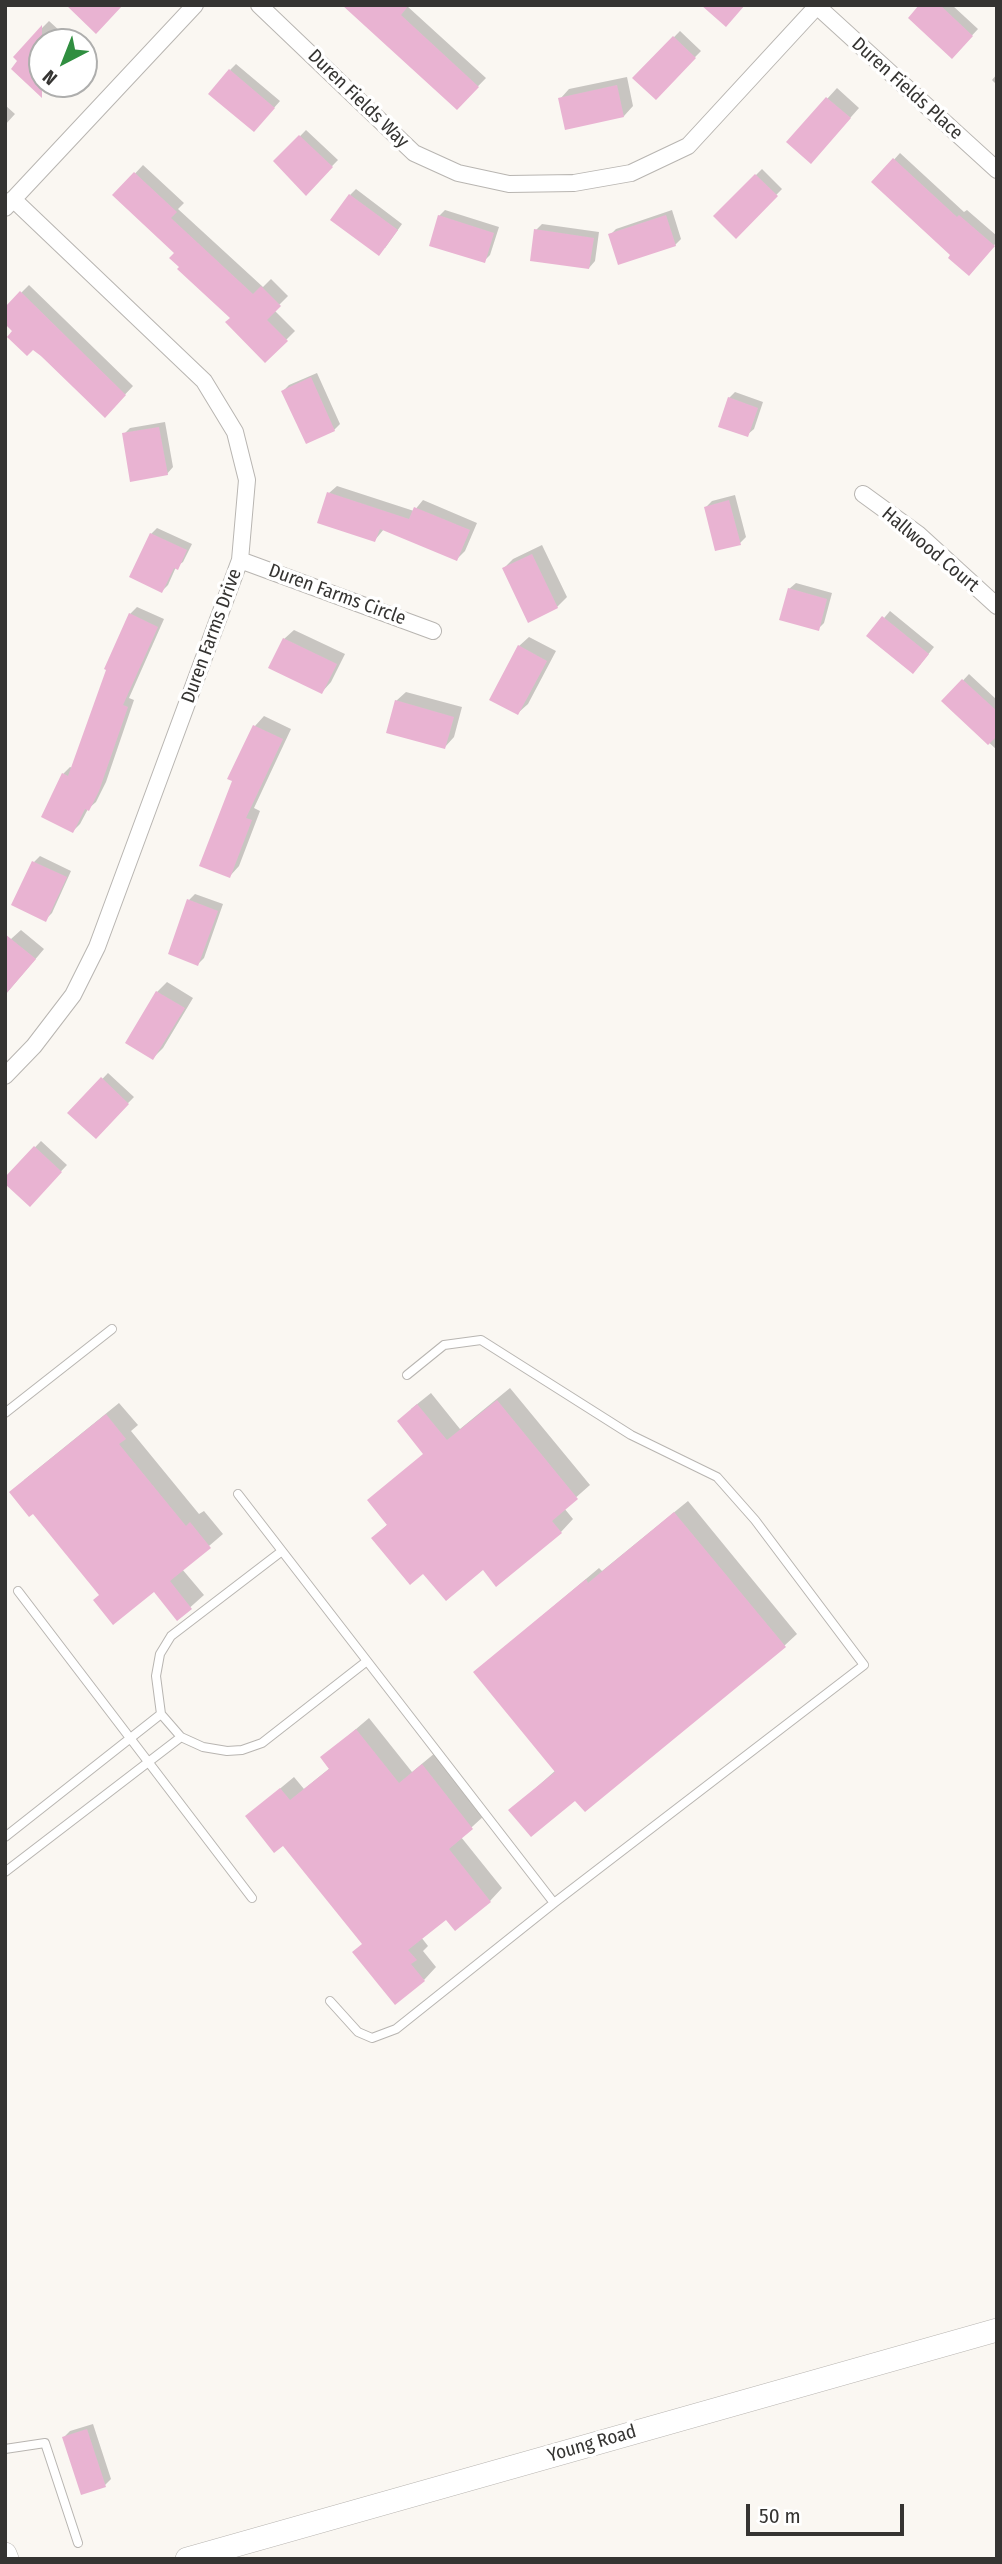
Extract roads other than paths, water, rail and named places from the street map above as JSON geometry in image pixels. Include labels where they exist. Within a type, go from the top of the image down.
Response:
[{"type":"street","points":[[9,204],[195,5]]},
{"type":"street","name":"Duren Fields Way","points":[[259,5],[414,153],[458,173],[509,184],[574,183],[631,173],[688,146],[818,6]]},
{"type":"street","name":"Duren Fields Place","points":[[818,6],[997,170]]},
{"type":"street","name":"Duren Farms Drive","points":[[5,1076],[34,1046],[73,995],[97,947],[240,560],[247,480],[235,432],[204,381],[9,204]]},
{"type":"street","name":"Hallwood Court","points":[[863,494],[918,534],[997,606]]},
{"type":"street","name":"Duren Farms Circle","points":[[240,560],[433,631]]},
{"type":"street","name":"Young Road","points":[[187,2559],[997,2330]]},
{"type":"lane","points":[[5,1413],[112,1329]]},
{"type":"lane","points":[[330,2001],[358,2032],[372,2038],[396,2029],[554,1903],[864,1665],[755,1520],[717,1477],[631,1435],[481,1340],[444,1345],[407,1374]]},
{"type":"lane","points":[[238,1494],[554,1903]]},
{"type":"lane","points":[[282,1551],[171,1636],[160,1654],[156,1676],[161,1714],[181,1737],[203,1747],[227,1751],[242,1750],[262,1743],[367,1661]]},
{"type":"lane","points":[[18,1591],[252,1898]]},
{"type":"lane","points":[[5,1837],[161,1714]]},
{"type":"lane","points":[[5,1872],[181,1737]]},
{"type":"lane","points":[[5,2449],[45,2443],[78,2543]]}]
